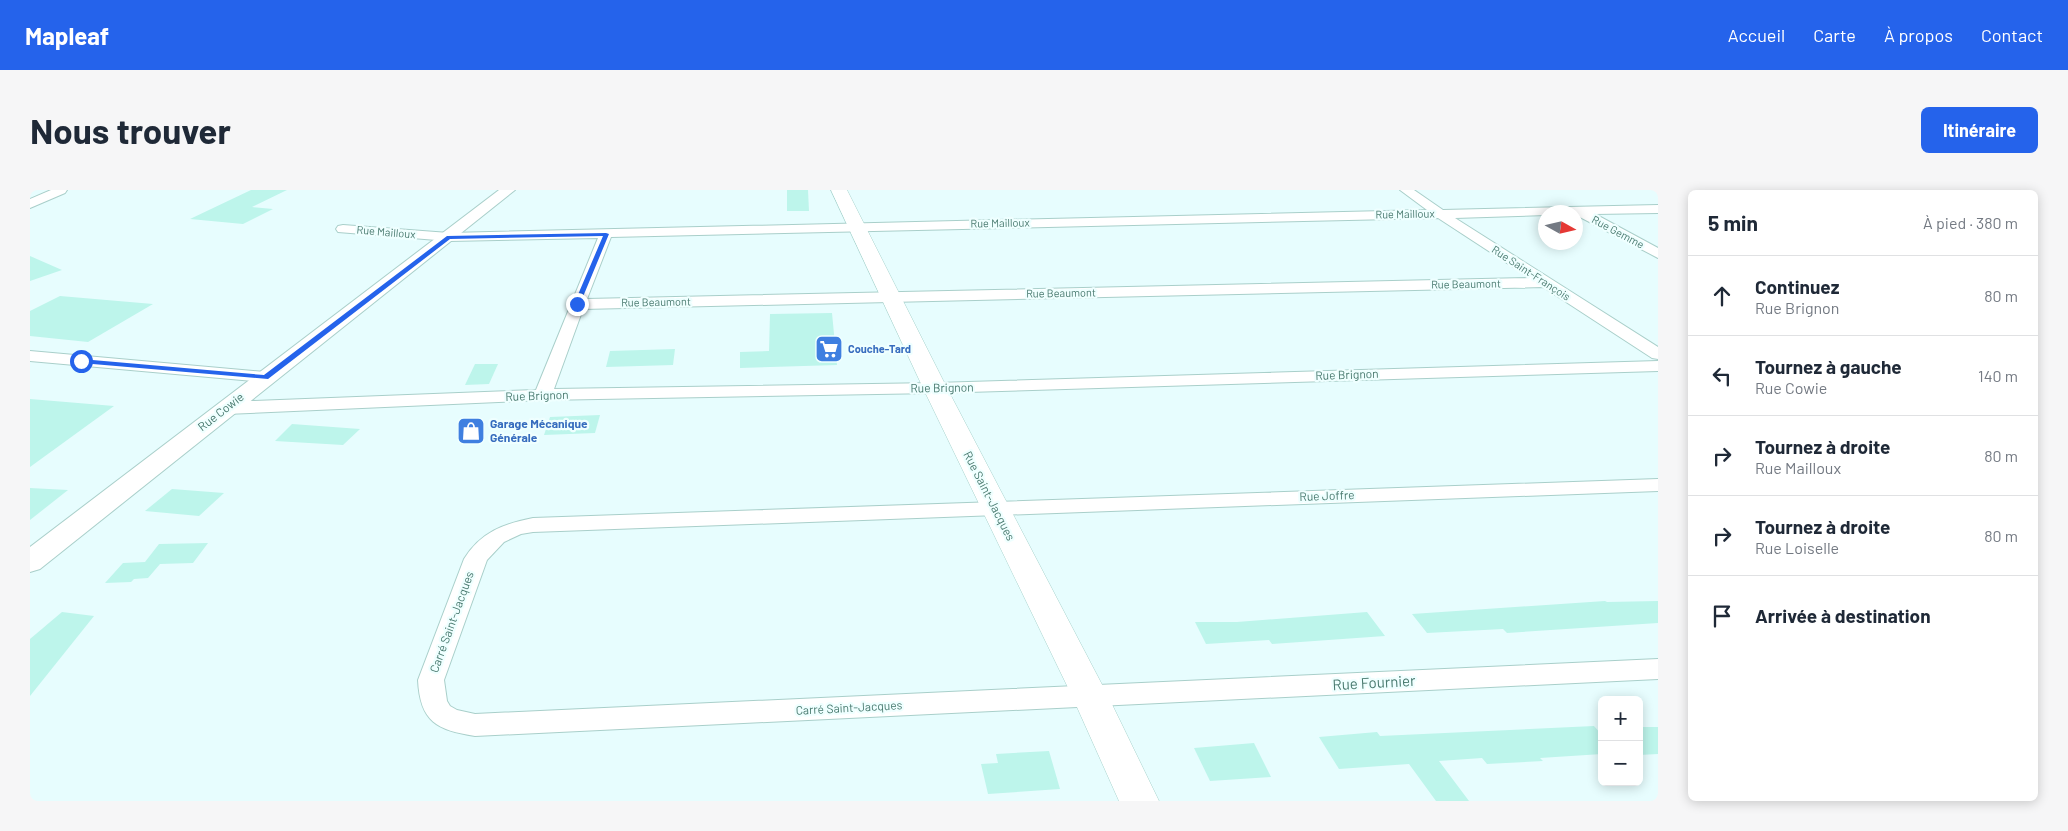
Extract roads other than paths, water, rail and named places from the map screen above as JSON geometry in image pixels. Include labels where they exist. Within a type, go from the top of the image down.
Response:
[{"type":"main road","name":"Rue Saint-Jacques","points":[[839,190],[935,388],[1090,696],[1139,801]]},
{"type":"street","points":[[30,204],[62,190]]},
{"type":"street","name":"Rue Cowie","points":[[30,562],[265,377],[449,238],[508,190]]},
{"type":"street","name":"Rue Saint-François","points":[[1406,190],[1658,354]]},
{"type":"street","name":"Rue Mailloux","points":[[1583,210],[1658,209]]},
{"type":"street","name":"Rue Mailloux","points":[[343,229],[449,238],[858,226],[1538,211]]},
{"type":"street","name":"Rue Gemme","points":[[1583,213],[1658,254]]},
{"type":"street","points":[[543,395],[606,234]]},
{"type":"street","name":"Rue Beaumont","points":[[577,304],[1546,282]]},
{"type":"street","points":[[30,356],[265,377]]},
{"type":"street","name":"Rue Brignon","points":[[226,408],[543,395],[935,388],[1658,366]]},
{"type":"street","name":"Rue Joffre","points":[[995,508],[1658,485]]},
{"type":"street","name":"Carré Saint-Jacques","points":[[995,508],[543,523],[508,529],[482,548],[476,559],[431,680],[431,699],[439,713],[455,722],[475,725],[1090,696]]},
{"type":"street","name":"Rue Fournier","points":[[1090,696],[1658,669]]},
{"type":"place","name":"Couche-Tard","points":[[829,349]]},
{"type":"place","name":"Garage Mécanique Générale","points":[[471,431]]}]
